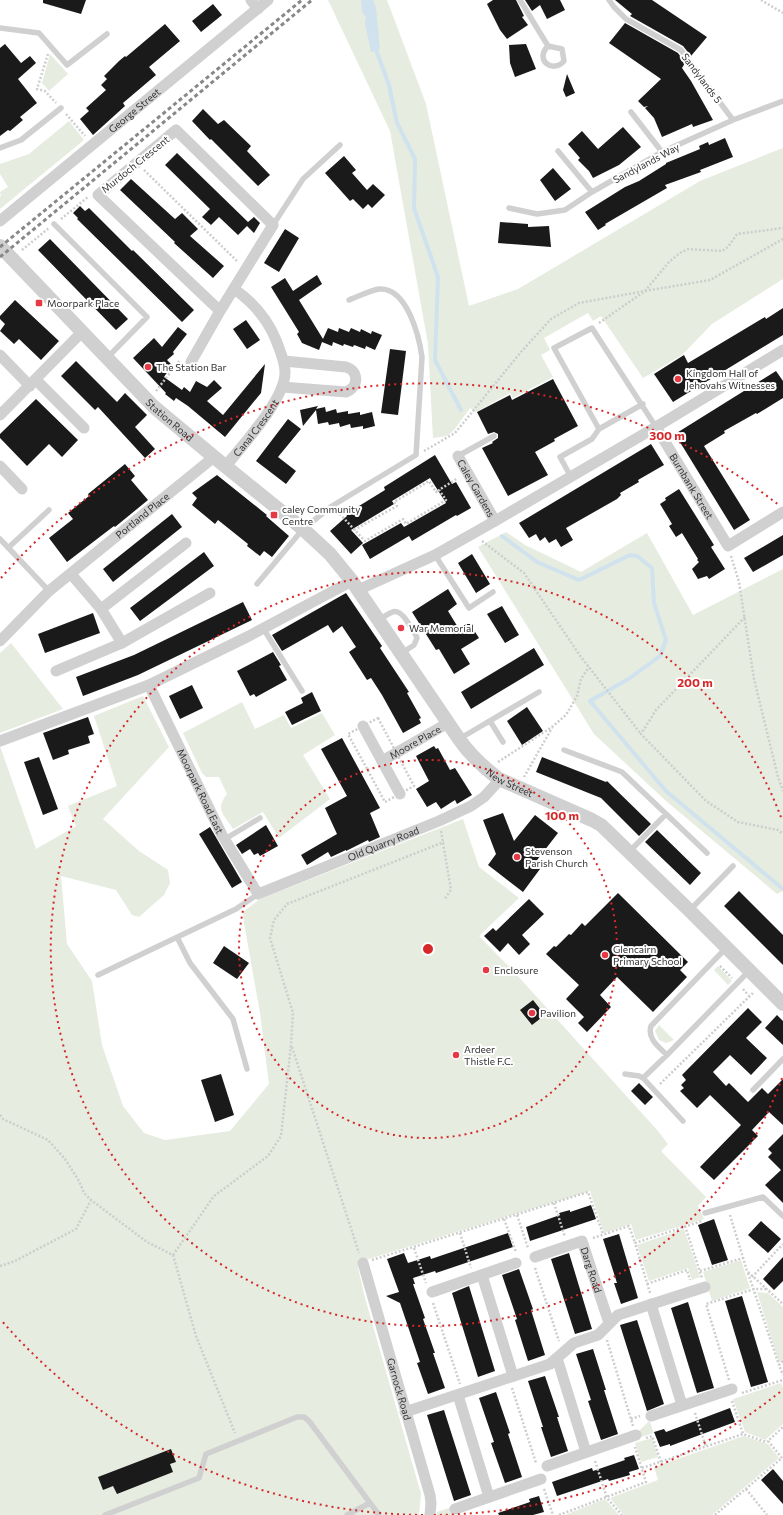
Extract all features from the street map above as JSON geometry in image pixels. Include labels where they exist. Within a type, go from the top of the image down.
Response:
[{"type":"street","name":"George Street","points":[[0,221],[93,145],[254,4],[268,0]]},
{"type":"street","name":"Murdoch Crescent","points":[[220,311],[98,195],[176,130],[273,224]]},
{"type":"street","points":[[191,362],[273,224]]},
{"type":"street","name":"Station Road","points":[[3,249],[154,407],[225,467],[303,529],[330,554],[355,585]]},
{"type":"street","name":"Canal Crescent","points":[[225,467],[274,405],[282,387],[285,374],[284,361],[273,332],[267,322],[252,303],[234,289]]},
{"type":"street","points":[[0,415],[82,332]]},
{"type":"street","points":[[0,741],[149,685],[355,585],[434,555],[782,354]]},
{"type":"street","points":[[0,356],[84,428]]},
{"type":"street","points":[[282,387],[346,392],[350,391],[355,386],[356,378],[353,370],[346,367],[284,361]]},
{"type":"street","name":"Burnbank Street","points":[[656,427],[728,546]]},
{"type":"street","name":"Caley Gardens","points":[[458,456],[495,521]]},
{"type":"street","name":"Portland Place","points":[[0,640],[49,591],[214,457]]},
{"type":"street","points":[[0,466],[22,490]]},
{"type":"street","points":[[728,546],[783,512]]},
{"type":"street","points":[[101,609],[186,543]]},
{"type":"street","points":[[70,574],[101,609],[122,643]]},
{"type":"street","name":"New Street","points":[[355,585],[468,752],[499,779],[592,820],[607,830],[783,1004]]},
{"type":"street","points":[[56,671],[122,643],[210,593]]},
{"type":"street","name":"Moorpark Road East","points":[[149,685],[224,839],[258,894]]},
{"type":"street","name":"Moore Place","points":[[382,761],[448,723]]},
{"type":"street","name":"Moore Place","points":[[363,726],[400,794]]},
{"type":"street","name":"Old Quarry Road","points":[[258,894],[439,821],[471,806],[484,798],[499,779]]},
{"type":"street","name":"Darg Road","points":[[533,1258],[582,1241],[606,1326]]},
{"type":"street","points":[[430,1293],[478,1276],[516,1259]]},
{"type":"street","name":"Garnock Road","points":[[362,1263],[430,1495],[430,1515]]},
{"type":"street","points":[[478,1276],[511,1377]]},
{"type":"street","points":[[405,1412],[550,1364],[574,1343],[598,1335],[618,1315],[704,1287]]},
{"type":"street","points":[[651,1304],[687,1404]]},
{"type":"street","points":[[560,1356],[589,1451]]},
{"type":"street","points":[[651,1416],[687,1404],[733,1392]]},
{"type":"street","points":[[460,1394],[489,1497]]},
{"type":"street","points":[[541,1465],[636,1438]]},
{"type":"street","points":[[455,1509],[541,1480]]},
{"type":"lane","points":[[520,0],[548,46]]},
{"type":"lane","name":"Sandylands 5","points":[[609,0],[626,19],[681,50],[733,120]]},
{"type":"lane","points":[[0,28],[39,33],[67,65],[107,34]]},
{"type":"lane","name":"Sandylands Way","points":[[509,208],[537,214],[565,210],[592,192],[662,152],[733,120],[783,101]]},
{"type":"lane","points":[[0,148],[21,140],[61,108]]},
{"type":"lane","points":[[631,112],[662,152]]},
{"type":"lane","points":[[273,224],[303,179],[340,145]]},
{"type":"lane","points":[[558,151],[592,192]]},
{"type":"lane","points":[[54,224],[147,317],[107,358]]},
{"type":"lane","points":[[257,584],[303,529],[332,506],[416,455],[422,357],[420,344],[407,307],[392,292],[378,289],[349,300]]},
{"type":"lane","points":[[599,429],[554,348],[592,328],[656,427]]},
{"type":"lane","points":[[571,477],[560,458],[592,439],[599,429],[642,404]]},
{"type":"lane","points":[[458,456],[494,436]]},
{"type":"lane","points":[[8,548],[49,510]]},
{"type":"lane","points":[[0,539],[49,591]]},
{"type":"lane","points":[[434,555],[469,608],[493,592]]},
{"type":"lane","points":[[379,620],[392,612],[397,611],[402,614],[417,638],[414,645],[401,653]]},
{"type":"lane","points":[[264,628],[302,691]]},
{"type":"lane","points":[[459,739],[539,692]]},
{"type":"lane","points":[[490,721],[503,742]]},
{"type":"lane","points":[[564,750],[622,772],[707,853]]},
{"type":"lane","points":[[629,852],[666,814]]},
{"type":"lane","points":[[224,839],[260,818]]},
{"type":"lane","points":[[689,910],[733,866]]},
{"type":"lane","points":[[98,975],[236,909],[258,894]]},
{"type":"lane","points":[[177,937],[190,963],[233,1019],[247,1069]]},
{"type":"lane","points":[[667,1055],[651,1036],[651,1026],[727,947]]},
{"type":"lane","points":[[643,1078],[750,970]]},
{"type":"lane","points":[[753,1090],[783,1059]]},
{"type":"lane","points":[[625,1074],[643,1078],[683,1121]]},
{"type":"lane","points":[[705,1213],[763,1197],[783,1216]]},
{"type":"lane","points":[[105,1515],[199,1478],[206,1454],[297,1418],[304,1417],[310,1421],[379,1515]]},
{"type":"lane","points":[[348,1515],[370,1504]]},
{"type":"path","points":[[761,0],[783,13]]},
{"type":"path","points":[[50,46],[37,89],[45,91],[93,145]]},
{"type":"path","points":[[137,163],[246,269]]},
{"type":"path","points":[[592,328],[644,291],[669,262],[680,253],[688,249],[722,251],[728,247],[738,234],[783,228]]},
{"type":"path","points":[[416,455],[455,433],[521,352],[551,319],[579,303],[710,280],[783,239]]},
{"type":"path","points":[[354,530],[397,506],[394,502],[429,481],[436,492],[467,472]]},
{"type":"path","points":[[332,506],[365,541],[403,519],[406,524],[446,500],[439,490]]},
{"type":"path","points":[[472,534],[524,573],[610,695],[641,734],[706,801],[738,822],[778,830],[783,834]]},
{"type":"path","points":[[728,546],[739,582],[754,679],[778,777],[783,791]]},
{"type":"path","points":[[641,734],[656,710],[745,617]]},
{"type":"path","points":[[486,769],[552,727],[566,715],[577,696],[581,679],[589,666]]},
{"type":"path","points":[[518,787],[552,727]]},
{"type":"path","points":[[439,821],[444,842],[451,890],[444,900]]},
{"type":"path","points":[[173,1255],[214,1196],[268,1156],[281,1136],[293,1013],[270,938],[274,920],[287,904],[444,842]]},
{"type":"path","points":[[654,1090],[762,983]]},
{"type":"path","points":[[291,1045],[362,1263],[414,1248],[588,1192],[603,1234]]},
{"type":"path","points":[[0,1115],[3,1119],[48,1140],[65,1159],[79,1181],[84,1194],[110,1216],[147,1242],[173,1255],[196,1336],[238,1441]]},
{"type":"path","points":[[0,1266],[15,1261],[76,1229],[91,1200]]},
{"type":"path","points":[[554,1203],[568,1246]]},
{"type":"path","points":[[727,1206],[747,1271],[751,1277],[783,1304]]},
{"type":"path","points":[[517,1215],[533,1258],[560,1356]]},
{"type":"path","points":[[504,1219],[516,1259]]},
{"type":"path","points":[[635,1243],[706,1220]]},
{"type":"path","points":[[582,1241],[629,1226],[651,1297],[651,1304]]},
{"type":"path","points":[[647,1284],[687,1270],[691,1283],[702,1279],[685,1226]]},
{"type":"path","points":[[460,1233],[478,1276]]},
{"type":"path","points":[[751,1277],[783,1244]]},
{"type":"path","points":[[414,1248],[430,1293],[460,1394]]},
{"type":"path","points":[[700,1271],[743,1258]]},
{"type":"path","points":[[751,1277],[783,1375]]},
{"type":"path","points":[[704,1287],[710,1303]]},
{"type":"path","points":[[744,1434],[730,1397],[733,1392],[706,1304],[754,1289],[767,1289]]},
{"type":"path","points":[[559,1515],[646,1482],[633,1442],[636,1438],[606,1326]]},
{"type":"path","points":[[779,1365],[783,1361]]},
{"type":"path","points":[[511,1377],[541,1465]]},
{"type":"path","points":[[733,1392],[783,1380]]},
{"type":"path","points":[[687,1404],[706,1447]]},
{"type":"path","points":[[642,1468],[744,1434],[766,1442],[783,1427]]},
{"type":"path","points":[[636,1438],[652,1436],[661,1462]]},
{"type":"path","points":[[715,1515],[783,1458],[768,1440]]},
{"type":"path","points":[[589,1451],[606,1498],[622,1515]]},
{"type":"path","points":[[746,1489],[767,1515]]},
{"type":"shaded area","points":[[328,0],[387,0],[426,104],[469,306],[518,289],[700,181],[783,148],[783,279],[712,324],[682,355],[643,378],[601,316],[593,321],[588,313],[544,338],[550,350],[541,355],[553,377],[513,398],[510,393],[476,412],[470,408],[454,430],[447,436],[433,438],[428,344],[390,131]]},
{"type":"shaded area","points":[[50,54],[68,74],[49,91],[42,83]]},
{"type":"shaded area","points":[[69,121],[84,140],[0,209],[0,192],[8,187],[0,174],[0,164],[29,154]]},
{"type":"shaded area","points":[[506,532],[525,545],[581,572],[647,533],[693,615],[783,569],[783,891],[777,894],[666,801],[594,734],[478,547]]},
{"type":"shaded area","points":[[11,643],[63,709],[0,733],[0,653]]},
{"type":"shaded area","points":[[143,696],[169,747],[103,819],[139,851],[168,870],[170,883],[164,895],[139,917],[132,915],[116,890],[61,876],[67,944],[92,981],[102,1045],[123,1106],[144,1133],[165,1140],[230,1131],[269,1084],[260,1013],[243,912],[260,899],[463,819],[479,867],[519,898],[479,936],[517,975],[658,1131],[668,1144],[661,1151],[706,1197],[698,1206],[704,1219],[636,1240],[631,1224],[604,1233],[590,1191],[359,1262],[358,1268],[365,1298],[421,1494],[419,1515],[0,1515],[0,746],[36,849],[76,826],[68,806],[117,786],[94,716]]},
{"type":"shaded area","points":[[242,702],[255,729],[284,715],[291,728],[322,713],[335,735],[303,755],[330,799],[279,838],[263,812],[233,829],[222,812],[221,804],[227,794],[219,777],[206,777],[202,773],[183,733]]},
{"type":"shaded area","points":[[718,966],[732,981],[728,985],[714,970]]},
{"type":"shaded area","points":[[659,1025],[674,1040],[666,1043],[659,1040],[655,1031]]},
{"type":"shaded area","points":[[684,1229],[700,1277],[692,1280],[688,1268],[649,1281],[637,1245]]},
{"type":"shaded area","points":[[741,1260],[750,1288],[712,1301],[703,1272]]},
{"type":"shaded area","points":[[757,1292],[768,1293],[783,1307],[783,1359],[779,1363]]},
{"type":"shaded area","points":[[781,1383],[783,1388],[783,1424],[765,1440],[745,1432],[733,1399]]},
{"type":"shaded area","points":[[648,1422],[650,1422],[654,1433],[638,1438],[637,1433]]},
{"type":"shaded area","points":[[744,1436],[768,1444],[779,1458],[712,1515],[624,1515],[610,1498],[658,1480],[654,1467]]},
{"type":"shaded area","points":[[652,1438],[658,1457],[641,1462],[635,1443]]},
{"type":"shaded area","points":[[605,1499],[619,1515],[565,1515]]},
{"type":"shaded area","points":[[452,1507],[455,1515],[437,1515],[437,1512]]},
{"type":"water","points":[[361,0],[373,0],[376,8],[380,49],[371,52],[365,23],[366,17],[362,12]]},
{"type":"building","points":[[43,0],[86,0],[81,14],[43,3]]},
{"type":"building","points":[[493,0],[516,0],[524,16],[522,17],[528,25],[507,39],[500,30],[487,4]]},
{"type":"building","points":[[525,0],[560,0],[565,10],[547,19],[540,5],[532,11]]},
{"type":"building","points":[[615,0],[652,0],[707,37],[691,56],[683,46],[630,16],[632,14]]},
{"type":"building","points":[[213,4],[222,15],[201,32],[192,21]]},
{"type":"building","points":[[625,23],[678,53],[685,63],[682,68],[713,120],[693,127],[692,124],[662,137],[654,118],[645,108],[648,106],[644,107],[638,101],[661,79],[609,43]]},
{"type":"building","points":[[165,24],[180,41],[149,67],[156,75],[123,103],[125,106],[93,135],[80,119],[89,111],[86,108],[106,90],[101,85],[107,79],[104,76],[119,61],[125,56],[126,57]]},
{"type":"building","points":[[5,44],[21,63],[30,56],[36,63],[18,79],[37,103],[20,117],[23,120],[10,131],[8,130],[0,136],[0,48]]},
{"type":"building","points":[[526,44],[536,69],[515,77],[510,63],[509,45]]},
{"type":"building","points":[[567,74],[575,93],[566,97],[563,90]]},
{"type":"building","points":[[203,109],[218,124],[224,120],[251,146],[247,151],[270,175],[258,186],[192,121]]},
{"type":"building","points":[[623,127],[641,147],[619,165],[593,178],[589,171],[578,160],[580,158],[568,144],[582,131],[598,149]]},
{"type":"building","points":[[725,138],[733,157],[700,170],[701,172],[665,185],[667,188],[605,224],[606,225],[598,230],[585,212],[625,187],[639,181],[666,163],[700,149],[699,146],[708,142],[709,145]]},
{"type":"building","points":[[177,153],[248,222],[254,217],[260,223],[254,233],[247,226],[238,235],[219,217],[211,225],[202,217],[210,209],[165,165]]},
{"type":"building","points":[[344,156],[356,170],[352,173],[367,190],[373,184],[385,195],[372,208],[368,204],[363,209],[353,199],[350,201],[325,173]]},
{"type":"building","points":[[553,168],[571,189],[555,201],[540,180]]},
{"type":"building","points":[[131,179],[175,219],[182,213],[198,229],[190,236],[224,266],[213,278],[174,243],[175,242],[120,190]]},
{"type":"building","points":[[80,206],[85,211],[89,208],[194,310],[182,322],[77,219],[78,218],[73,213]]},
{"type":"building","points":[[500,222],[528,224],[528,227],[549,226],[551,247],[498,243]]},
{"type":"building","points":[[285,229],[299,238],[279,272],[264,263]]},
{"type":"building","points":[[50,239],[128,319],[116,330],[38,250]]},
{"type":"building","points":[[317,275],[322,284],[299,300],[323,339],[328,328],[338,332],[339,328],[349,332],[351,328],[360,332],[361,329],[371,334],[372,331],[382,335],[375,350],[366,346],[365,349],[354,345],[353,347],[344,344],[343,346],[333,342],[332,346],[322,342],[319,350],[302,343],[297,334],[299,332],[271,287],[285,278],[293,291]]},
{"type":"building","points":[[15,300],[59,341],[41,360],[19,339],[14,344],[0,331],[5,324],[0,319],[0,316]]},
{"type":"building","points":[[783,308],[783,335],[673,402],[654,374],[684,355],[688,363],[765,317],[766,319]]},
{"type":"building","points":[[246,320],[260,340],[247,349],[233,329]]},
{"type":"building","points":[[178,327],[187,334],[173,352],[174,354],[167,360],[172,365],[164,377],[182,390],[184,387],[190,392],[196,381],[207,387],[214,380],[222,388],[207,401],[223,415],[265,364],[261,393],[225,437],[188,406],[176,398],[174,401],[165,394],[166,393],[133,358],[154,338],[162,347]]},
{"type":"building","points":[[390,349],[406,351],[398,415],[381,413]]},
{"type":"building","points":[[76,361],[117,402],[125,393],[147,415],[135,427],[155,449],[145,458],[98,407],[95,410],[61,376]]},
{"type":"building","points":[[776,371],[783,381],[783,398],[757,414],[756,413],[724,431],[725,433],[704,446],[750,520],[734,530],[675,434]]},
{"type":"building","points":[[553,379],[578,426],[554,439],[555,441],[535,452],[548,475],[508,496],[482,448],[493,443],[492,442],[498,438],[498,434],[494,432],[488,434],[477,412],[510,395],[512,400]]},
{"type":"building","points":[[36,399],[78,440],[62,457],[49,444],[27,466],[0,438],[0,434]]},
{"type":"building","points":[[318,406],[316,409],[325,407],[326,412],[336,409],[337,413],[348,411],[348,414],[360,412],[360,415],[372,412],[375,426],[363,429],[363,426],[351,428],[350,424],[340,427],[339,423],[329,425],[328,422],[318,424],[316,410],[303,426],[300,410]]},
{"type":"building","points":[[288,419],[301,429],[278,457],[296,471],[286,484],[256,461]]},
{"type":"building","points":[[651,444],[664,465],[638,480],[639,482],[620,493],[621,495],[617,499],[566,528],[573,540],[561,547],[556,539],[549,543],[545,537],[540,541],[536,534],[529,538],[519,523]]},
{"type":"building","points":[[435,455],[452,484],[456,482],[471,508],[457,516],[456,515],[412,541],[409,536],[370,559],[362,545],[401,523],[404,527],[446,503],[430,478],[392,501],[394,504],[351,530],[363,543],[351,554],[330,531],[347,516],[346,514],[385,490],[384,487]]},
{"type":"building","points":[[125,464],[135,476],[131,480],[148,500],[115,527],[114,526],[67,562],[49,538],[73,519],[68,513],[89,496],[88,494]]},
{"type":"building","points":[[217,475],[267,515],[266,516],[289,536],[272,557],[264,551],[260,556],[247,546],[248,544],[218,520],[215,524],[192,505],[197,498],[192,493]]},
{"type":"building","points":[[679,489],[714,545],[711,547],[725,569],[709,579],[707,576],[698,579],[692,569],[699,562],[697,560],[698,559],[682,533],[676,537],[669,526],[672,524],[660,504],[666,500],[665,498]]},
{"type":"building","points":[[172,514],[182,527],[113,582],[103,569]]},
{"type":"building","points":[[783,535],[783,555],[753,572],[744,558]]},
{"type":"building","points":[[204,552],[214,566],[140,621],[130,608]]},
{"type":"building","points":[[472,554],[490,584],[476,593],[458,563]]},
{"type":"building","points":[[448,589],[457,604],[448,611],[459,629],[466,624],[470,624],[479,638],[461,649],[470,664],[454,674],[439,649],[436,650],[412,612]]},
{"type":"building","points":[[346,593],[382,646],[380,648],[409,692],[407,693],[421,718],[419,719],[421,723],[403,733],[371,678],[367,680],[349,652],[356,647],[342,626],[333,633],[328,625],[282,651],[272,635]]},
{"type":"building","points":[[243,602],[252,620],[138,675],[83,696],[76,677],[134,655]]},
{"type":"building","points":[[502,606],[519,635],[505,643],[487,614]]},
{"type":"building","points":[[93,613],[100,633],[45,653],[38,634]]},
{"type":"building","points":[[534,648],[544,665],[471,709],[461,692]]},
{"type":"building","points":[[273,652],[281,665],[279,666],[287,680],[256,697],[254,694],[250,696],[237,671]]},
{"type":"building","points":[[192,685],[203,708],[180,719],[169,696]]},
{"type":"building","points":[[312,692],[321,711],[292,725],[285,712],[303,703],[301,698]]},
{"type":"building","points":[[527,707],[543,731],[522,745],[507,721]]},
{"type":"building","points":[[88,717],[94,734],[88,736],[90,743],[68,750],[69,754],[53,760],[43,733]]},
{"type":"building","points":[[342,738],[380,808],[370,813],[380,837],[369,842],[368,840],[331,857],[328,852],[307,865],[301,855],[337,834],[325,808],[347,796],[321,749]]},
{"type":"building","points":[[434,746],[436,749],[438,748],[450,770],[455,768],[472,795],[457,804],[455,800],[441,809],[436,802],[427,807],[416,789],[429,781],[416,756]]},
{"type":"building","points":[[39,757],[58,809],[43,815],[24,762]]},
{"type":"building","points":[[542,757],[606,782],[607,781],[651,824],[639,836],[601,798],[536,772]]},
{"type":"building","name":"Stevenson Parish Church","points":[[503,813],[514,841],[535,815],[558,833],[534,864],[540,869],[523,892],[488,865],[496,854],[483,820]]},
{"type":"building","points":[[266,825],[278,846],[260,856],[258,853],[254,855],[250,849],[242,854],[236,845]]},
{"type":"building","points":[[210,827],[242,882],[232,888],[199,834]]},
{"type":"building","points":[[657,830],[701,873],[690,885],[645,842]]},
{"type":"building","points":[[739,891],[783,935],[783,965],[724,906]]},
{"type":"building","points":[[618,893],[688,962],[680,970],[687,977],[653,1012],[617,977],[600,995],[611,1007],[587,1032],[578,1023],[584,1017],[566,999],[579,985],[546,954],[554,946],[556,947],[569,934],[571,935],[582,923],[585,926]]},
{"type":"building","points":[[529,899],[544,914],[522,935],[530,944],[519,955],[508,943],[500,952],[484,936],[493,928],[496,931]]},
{"type":"building","points":[[224,946],[249,963],[237,979],[213,963]]},
{"type":"building","name":"Pavilion","points":[[533,1000],[545,1015],[532,1025],[520,1010]]},
{"type":"building","points":[[748,1008],[762,1022],[746,1038],[767,1058],[751,1075],[730,1055],[713,1072],[726,1086],[729,1083],[748,1102],[762,1088],[768,1094],[783,1079],[783,1125],[769,1112],[752,1130],[758,1136],[714,1180],[700,1167],[741,1125],[710,1095],[697,1108],[680,1091],[684,1088],[681,1085],[686,1080],[682,1075]]},
{"type":"building","points":[[777,1015],[783,1021],[783,1045],[765,1028]]},
{"type":"building","points":[[221,1074],[234,1115],[215,1122],[201,1080]]},
{"type":"building","points":[[639,1083],[653,1097],[645,1105],[631,1091]]},
{"type":"building","points":[[783,1134],[783,1203],[765,1185],[781,1170],[768,1157],[772,1153],[768,1149]]},
{"type":"building","points":[[591,1205],[596,1219],[530,1241],[526,1227],[560,1215],[559,1213],[570,1210],[570,1212]]},
{"type":"building","points":[[714,1219],[728,1260],[712,1265],[698,1225]]},
{"type":"building","points":[[761,1221],[781,1239],[768,1253],[748,1235]]},
{"type":"building","points":[[508,1233],[513,1247],[436,1273],[435,1271],[413,1278],[415,1284],[413,1284],[425,1318],[423,1319],[445,1388],[428,1394],[417,1363],[420,1362],[400,1303],[386,1296],[399,1292],[387,1259],[404,1253],[408,1263],[430,1256],[431,1259]]},
{"type":"building","points":[[619,1234],[638,1298],[621,1304],[614,1283],[617,1283],[603,1239]]},
{"type":"building","points":[[569,1253],[592,1329],[575,1334],[551,1259]]},
{"type":"building","points":[[783,1257],[783,1281],[774,1290],[763,1279]]},
{"type":"building","points":[[519,1269],[533,1309],[531,1310],[545,1355],[528,1361],[515,1320],[517,1319],[502,1275]]},
{"type":"building","points":[[469,1286],[495,1371],[478,1377],[452,1293]]},
{"type":"building","points":[[742,1296],[768,1382],[751,1387],[725,1301]]},
{"type":"building","points":[[688,1302],[714,1388],[697,1393],[671,1308]]},
{"type":"building","points":[[637,1320],[664,1404],[647,1411],[620,1325]]},
{"type":"building","points":[[593,1349],[618,1434],[601,1440],[588,1401],[591,1400],[576,1354]]},
{"type":"building","points":[[545,1376],[559,1417],[557,1417],[568,1451],[551,1457],[528,1381]]},
{"type":"building","points":[[496,1392],[510,1433],[508,1434],[522,1477],[505,1483],[491,1443],[494,1442],[479,1398]]},
{"type":"building","points":[[730,1408],[735,1422],[670,1446],[670,1444],[660,1447],[654,1432],[664,1429],[666,1432]]},
{"type":"building","points":[[444,1410],[471,1495],[454,1501],[427,1415]]},
{"type":"building","points":[[171,1449],[176,1462],[170,1464],[173,1472],[117,1494],[113,1486],[103,1490],[98,1477]]},
{"type":"building","points":[[634,1455],[639,1469],[629,1472],[630,1475],[609,1481],[608,1479],[557,1496],[552,1482],[592,1468],[593,1471],[625,1460],[624,1458]]},
{"type":"building","points":[[773,1469],[783,1481],[783,1504],[761,1480]]},
{"type":"building","points":[[539,1496],[544,1512],[533,1515],[499,1515],[498,1513],[530,1502],[529,1499]]},
{"type":"waterway","points":[[375,47],[389,85],[397,123],[415,159],[414,208],[438,277],[435,360],[461,410]]},
{"type":"waterway","points":[[502,536],[537,562],[579,580],[630,555],[637,556],[652,568],[654,603],[666,640],[660,656],[630,678],[590,701],[666,791],[783,889]]},
{"type":"railway","points":[[0,247],[302,0]]},
{"type":"railway","points":[[0,257],[312,0]]},
{"type":"place","name":"Moorpark Place","points":[[39,303]]},
{"type":"place","name":"The Station Bar","points":[[148,367]]},
{"type":"place","name":"Kingdom Hall of Jehovahs Witnesses","points":[[678,379]]},
{"type":"place","name":"caley Community Centre","points":[[274,515]]},
{"type":"place","name":"War Memorial","points":[[401,628]]},
{"type":"place","name":"Stevenson Parish Church","points":[[517,857]]},
{"type":"place","name":"Glencairn Primary School","points":[[605,955]]},
{"type":"place","name":"Enclosure","points":[[486,970]]},
{"type":"place","name":"Pavilion","points":[[532,1013]]},
{"type":"place","name":"Ardeer Thistle F.C.","points":[[456,1055]]}]
